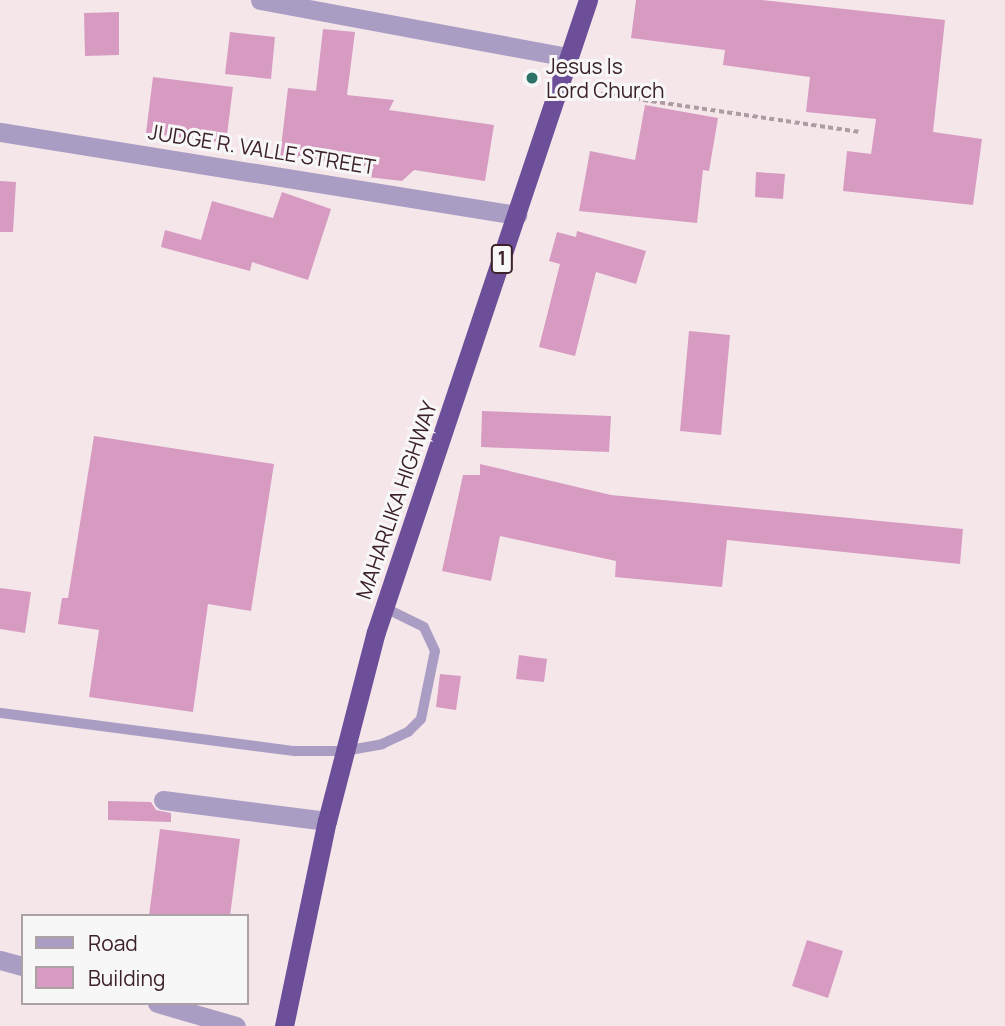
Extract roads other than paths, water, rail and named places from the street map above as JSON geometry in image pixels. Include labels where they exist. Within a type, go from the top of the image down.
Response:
[{"type":"highway","name":"MAHARLIKA HIGHWAY","points":[[284,1026],[327,821],[383,607],[589,0]]},
{"type":"street","points":[[260,0],[569,57]]},
{"type":"street","name":"JUDGE R. VALLE STREET","points":[[0,132],[517,215]]},
{"type":"street","points":[[163,800],[327,821]]},
{"type":"street","points":[[0,960],[21,965]]},
{"type":"street","points":[[164,1005],[236,1026]]},
{"type":"lane","points":[[1,713],[295,751],[344,751],[382,744],[408,732],[421,719],[428,702],[435,651],[432,638],[424,627],[383,607]]},
{"type":"place","name":"Jesus Is Lord Church","points":[[532,78]]}]
